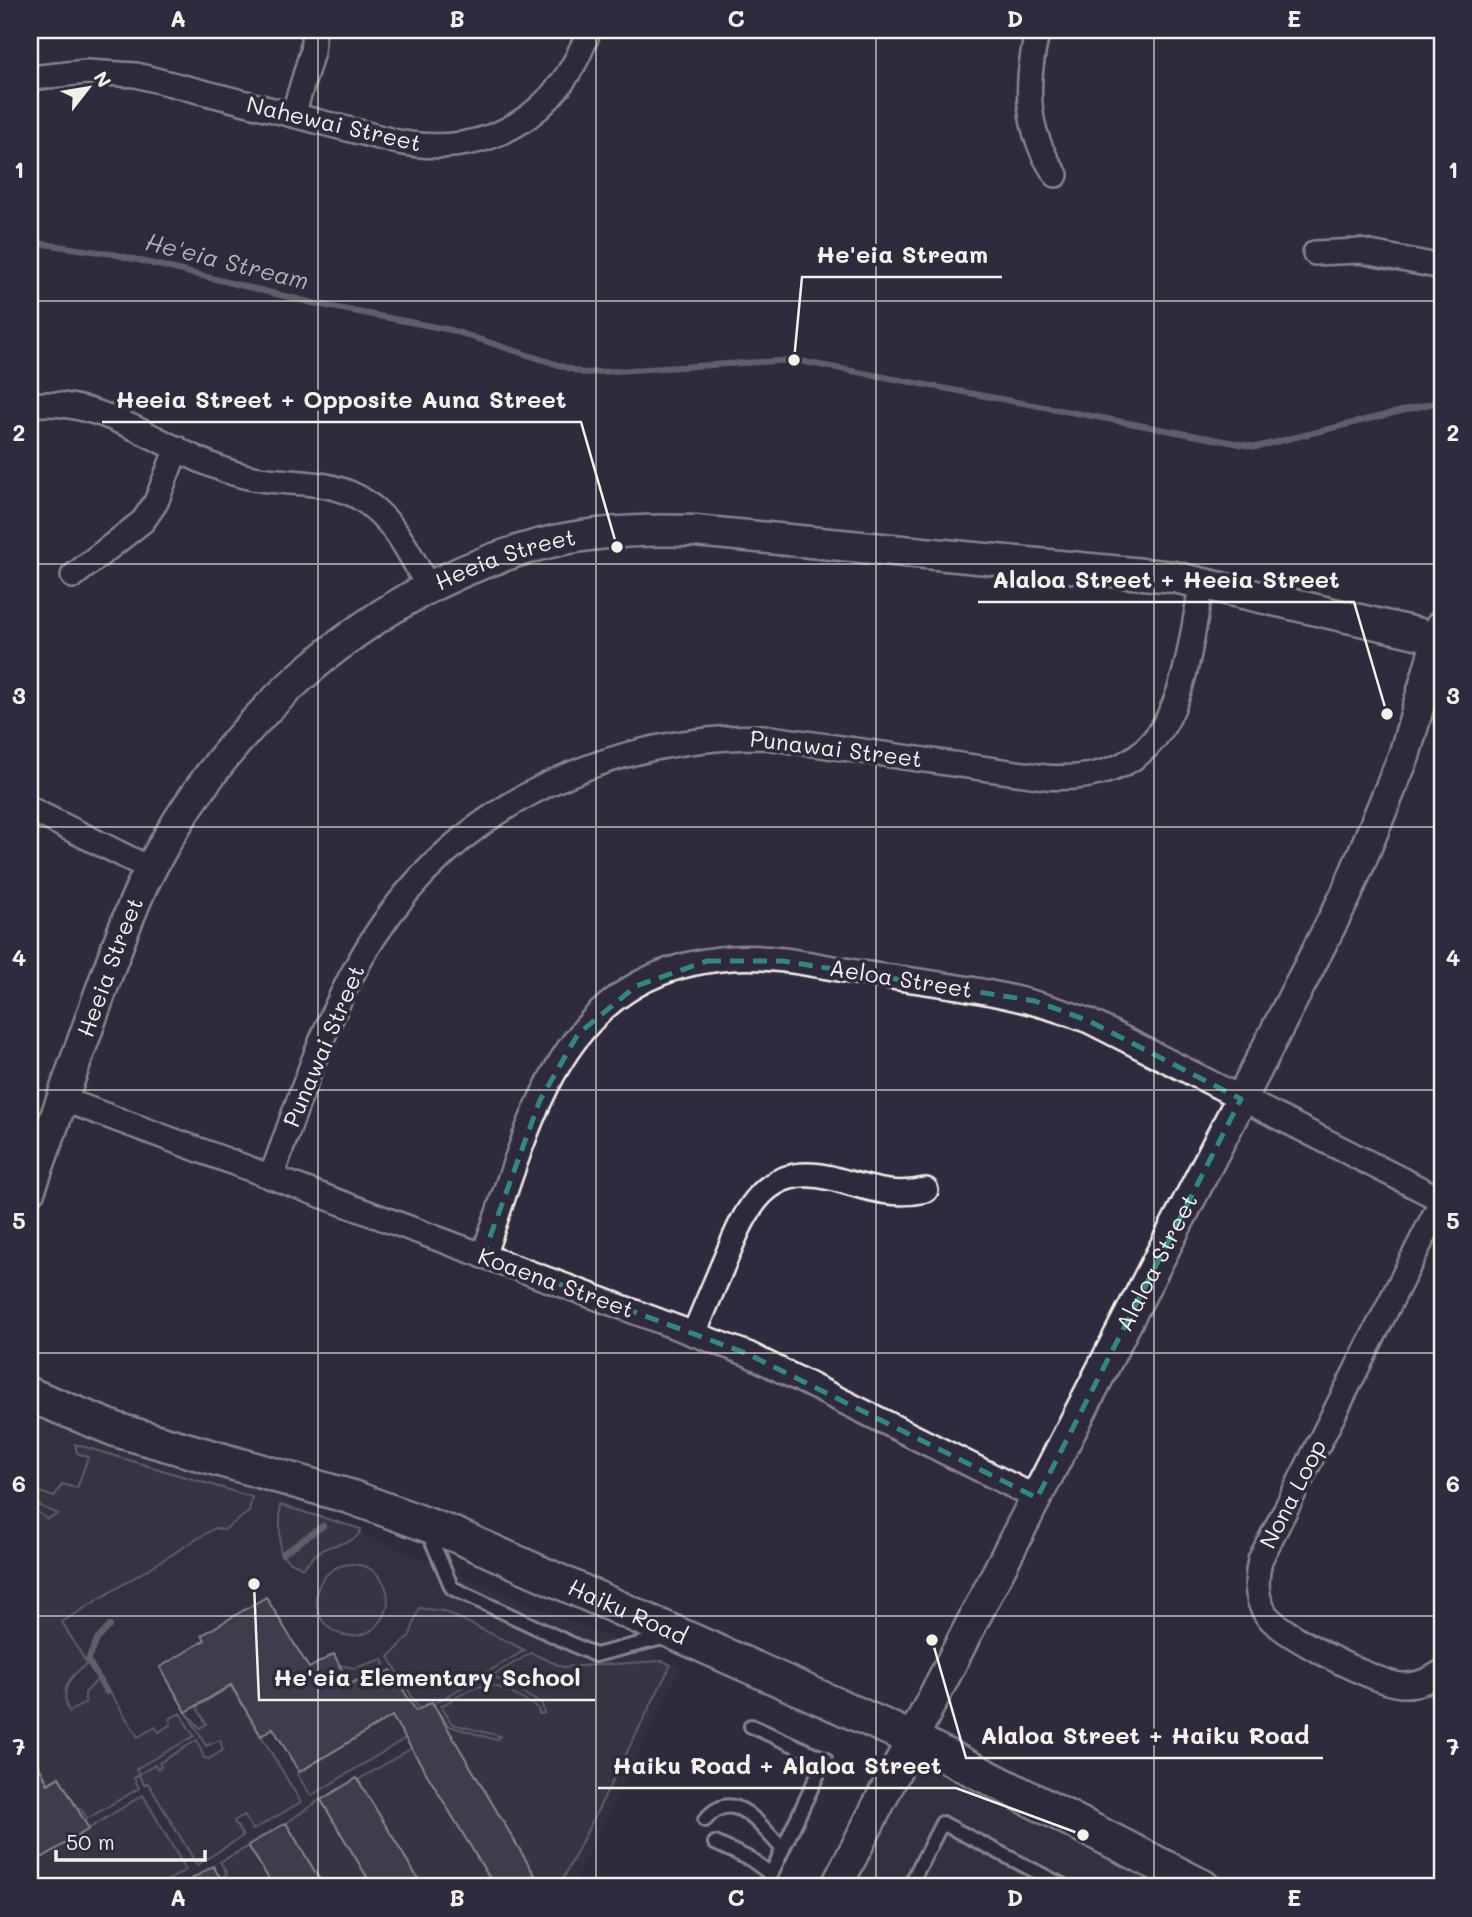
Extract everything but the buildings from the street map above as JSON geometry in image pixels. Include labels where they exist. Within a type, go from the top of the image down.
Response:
[{"type":"main road","name":"Haiku Road","points":[[30,1395],[117,1430],[424,1522],[913,1739],[1203,1887]]},
{"type":"street","points":[[293,115],[312,52],[314,30]]},
{"type":"street","name":"Nahewai Street","points":[[30,78],[86,72],[136,75],[419,146],[460,145],[481,140],[519,123],[548,100],[571,71],[589,30]]},
{"type":"street","points":[[1038,30],[1030,74],[1031,123],[1040,148],[1056,174]]},
{"type":"street","points":[[1315,253],[1360,251],[1442,267]]},
{"type":"street","points":[[30,405],[78,407],[245,476],[327,485],[359,498],[388,522],[429,589]]},
{"type":"street","points":[[74,576],[143,522],[156,502],[177,448]]},
{"type":"street","name":"Heeia Street","points":[[30,1189],[126,922],[151,869],[212,773],[268,708],[336,648],[429,589],[476,566],[539,545],[601,533],[664,530],[1124,571],[1202,581],[1441,634]]},
{"type":"street","name":"Punawai Street","points":[[271,1177],[343,992],[377,932],[421,877],[463,838],[500,810],[561,777],[626,753],[695,740],[729,737],[764,737],[1045,776],[1074,777],[1102,772],[1120,765],[1149,744],[1174,710],[1183,687],[1202,581]]},
{"type":"street","name":"Alaloa Street","points":[[836,1887],[1367,850],[1404,756],[1441,634]]},
{"type":"street","points":[[30,810],[151,869]]},
{"type":"street","name":"Aeloa Street","points":[[483,1256],[540,1100],[562,1054],[595,1016],[636,986],[682,966],[732,958],[771,959],[1035,1001],[1089,1021],[1442,1200]]},
{"type":"street","name":"Koaena Street","points":[[62,1099],[694,1334],[800,1378],[1037,1498]]},
{"type":"street","points":[[694,1334],[747,1209],[773,1185],[796,1177],[820,1176],[882,1193],[926,1190]]},
{"type":"street","name":"Nona Loop","points":[[1442,1200],[1260,1560],[1257,1587],[1265,1612],[1282,1630],[1379,1679],[1411,1685],[1442,1672]]},
{"type":"lane","points":[[424,1522],[452,1588],[595,1655],[678,1634]]},
{"type":"lane","points":[[751,1726],[825,1759],[781,1847],[765,1887]]},
{"type":"lane","points":[[705,1820],[714,1810],[729,1806],[747,1811],[781,1847]]},
{"type":"lane","points":[[909,1887],[942,1823],[1066,1887]]},
{"type":"lane","points":[[715,1843],[750,1859],[771,1874]]},
{"type":"highlighted area","points":[[707,961],[783,961],[1035,1001],[1089,1021],[1241,1099],[1037,1498],[748,1354],[483,1256],[540,1100],[578,1034],[636,986]]},
{"type":"shaded area","points":[[30,1405],[249,1486],[681,1667],[572,1887],[30,1887]]},
{"type":"shaded area","points":[[75,1444],[252,1497],[249,1512],[224,1530],[215,1528],[62,1622],[87,1664],[75,1674],[68,1685],[65,1697],[69,1712],[85,1703],[85,1693],[97,1680],[105,1693],[110,1692],[138,1737],[155,1727],[159,1732],[171,1724],[169,1719],[180,1713],[194,1736],[136,1769],[139,1774],[155,1765],[158,1769],[161,1767],[159,1763],[197,1740],[204,1758],[209,1759],[223,1750],[220,1740],[206,1746],[186,1712],[200,1728],[206,1724],[197,1707],[231,1686],[301,1802],[253,1830],[244,1815],[234,1821],[243,1836],[197,1865],[148,1783],[144,1785],[139,1775],[134,1778],[139,1788],[87,1819],[81,1809],[78,1810],[59,1778],[48,1783],[40,1768],[30,1774],[30,1523],[35,1510],[47,1519],[58,1514],[33,1503],[37,1491],[54,1497],[62,1484],[77,1488],[88,1457],[77,1453]]},
{"type":"shaded area","points":[[280,1505],[361,1529],[351,1541],[318,1553],[303,1568],[287,1560],[280,1552]]},
{"type":"shaded area","points":[[352,1564],[372,1570],[382,1580],[388,1600],[382,1620],[372,1630],[352,1636],[332,1630],[322,1620],[316,1600],[322,1580],[332,1570]]},
{"type":"shaded area","points":[[419,1608],[444,1611],[525,1650],[434,1704],[431,1702],[419,1709],[389,1657],[410,1635]]},
{"type":"shaded area","points":[[531,1653],[563,1667],[663,1661],[671,1665],[559,1887],[517,1887],[535,1877],[436,1709],[449,1726],[497,1740],[500,1736],[452,1724],[441,1706],[471,1690],[490,1685],[538,1708],[539,1714],[544,1713],[542,1704],[492,1676]]},
{"type":"shaded area","points":[[383,1659],[385,1664],[275,1728],[339,1665],[355,1668]]},
{"type":"shaded area","points":[[407,1707],[406,1738],[311,1796],[297,1774]]},
{"type":"shaded area","points":[[412,1748],[495,1887],[423,1887],[358,1780]]},
{"type":"shaded area","points":[[925,1756],[1168,1887],[853,1887]]},
{"type":"shaded area","points":[[143,1795],[186,1870],[156,1887],[30,1887],[30,1865]]},
{"type":"shaded area","points":[[321,1799],[373,1887],[324,1887],[286,1823]]},
{"type":"shaded area","points":[[249,1846],[274,1887],[217,1887],[214,1882],[227,1874],[220,1862]]},
{"type":"waterway","name":"He'eia Stream","points":[[30,242],[113,254],[317,304],[451,330],[583,373],[794,360],[1256,447],[1442,401]]},
{"type":"waterway","points":[[282,1554],[323,1526]]},
{"type":"waterway","points":[[107,1692],[88,1660],[97,1640],[110,1626]]},
{"type":"place","name":"He'eia Stream","points":[[794,360]]},
{"type":"place","name":"Heeia Street + Opposite Auna Street","points":[[617,547]]},
{"type":"place","name":"Alaloa Street + Heeia Street","points":[[1387,714]]},
{"type":"place","name":"He'eia Elementary School","points":[[254,1584]]},
{"type":"place","name":"Alaloa Street + Haiku Road","points":[[932,1640]]},
{"type":"place","name":"Haiku Road + Alaloa Street","points":[[1083,1835]]}]
